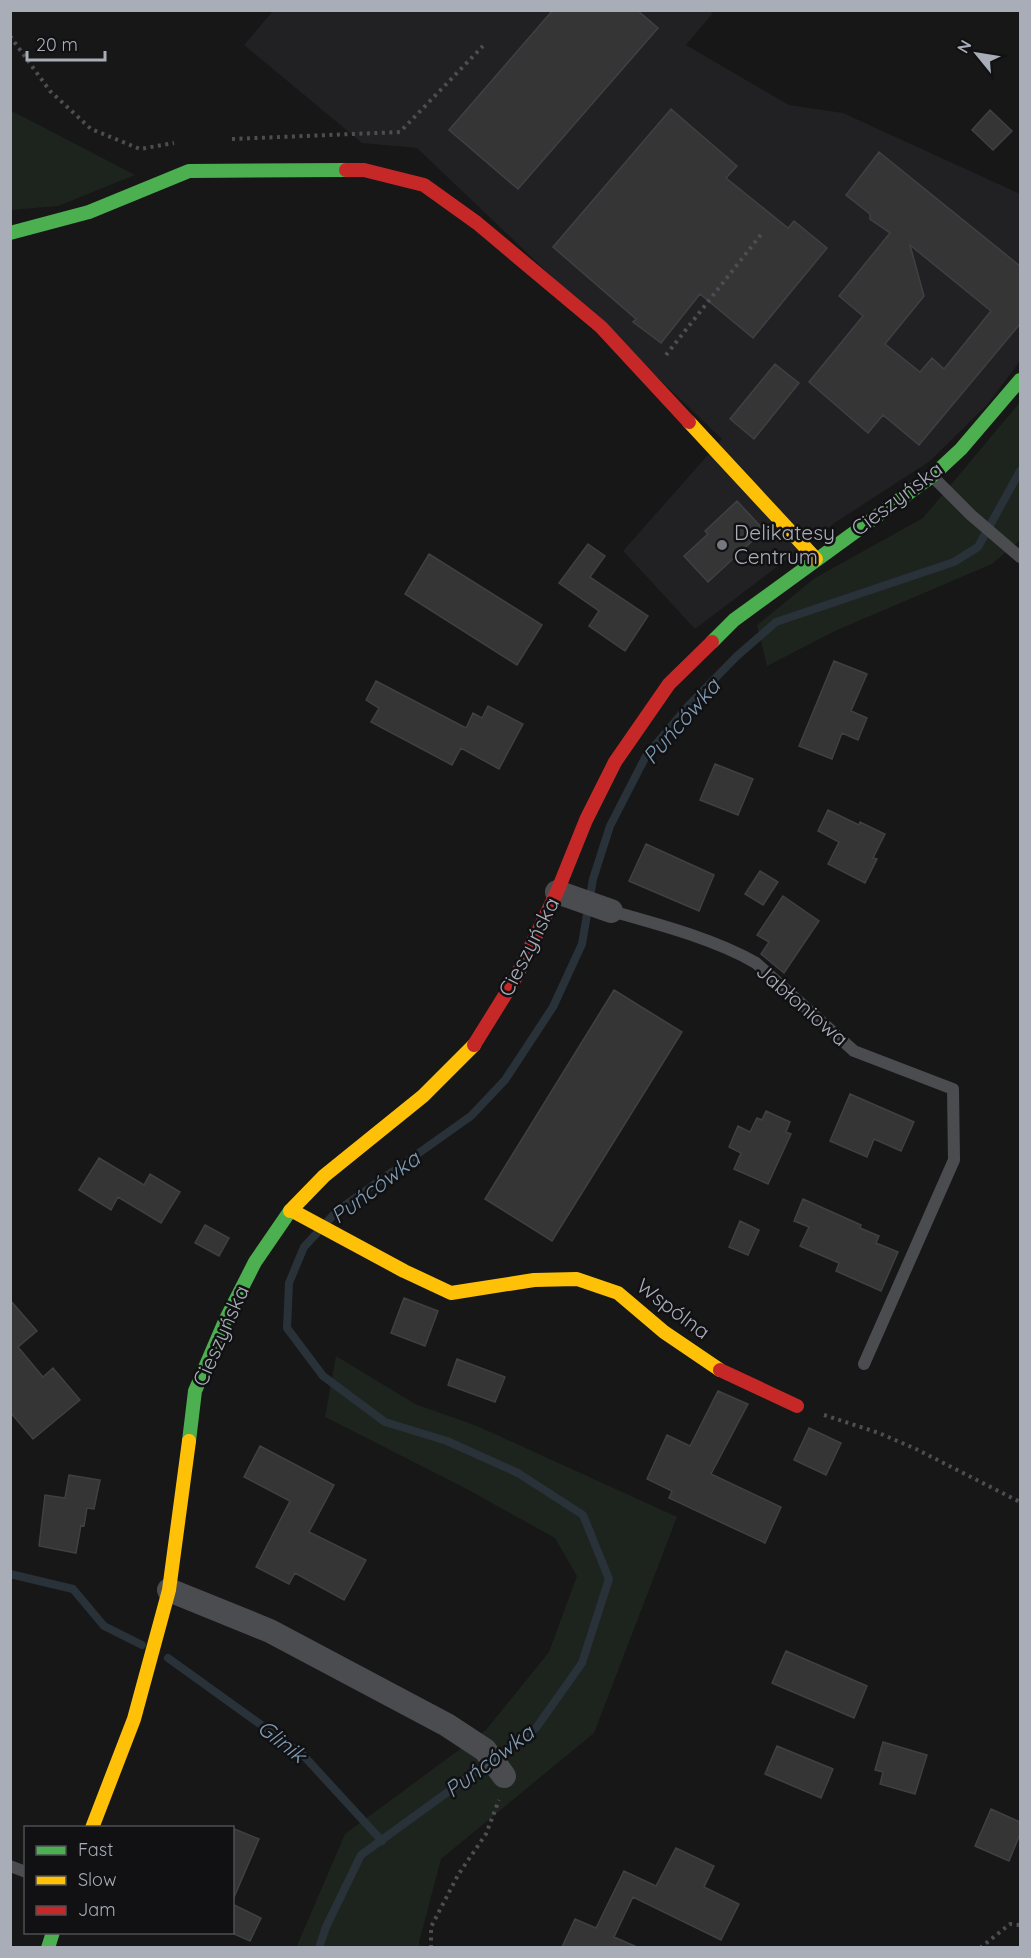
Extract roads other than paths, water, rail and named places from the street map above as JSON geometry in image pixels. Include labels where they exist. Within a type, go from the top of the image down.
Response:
[{"type":"street","points":[[10,233],[89,212],[189,171],[364,170],[424,185],[460,211],[601,327],[816,559]]},
{"type":"street","name":"Cieszyńska","points":[[92,1826],[134,1719],[169,1590],[195,1391],[225,1321],[255,1262],[291,1210],[324,1176],[423,1096],[475,1044],[567,896],[586,820],[615,762],[669,684],[734,620],[932,476],[990,418],[1020,380]]},
{"type":"street","points":[[567,896],[611,911]]},
{"type":"street","name":"Wspólna","points":[[291,1210],[451,1293],[534,1280],[577,1279],[618,1293],[664,1332],[726,1374],[797,1406]]},
{"type":"street","points":[[169,1590],[270,1631],[447,1725],[485,1750],[504,1776]]},
{"type":"lane","points":[[932,476],[971,515],[1020,556]]},
{"type":"lane","name":"Jabłoniowa","points":[[611,911],[649,921],[740,954],[756,963],[854,1050],[953,1089],[954,1160],[864,1364]]},
{"type":"waterway","name":"Puńcówka","points":[[327,1222],[337,1211],[471,1116],[505,1080],[553,1007],[582,944],[593,879],[610,826],[646,756],[689,705],[737,656],[776,622],[954,562],[978,547],[1020,471]]},
{"type":"waterway","name":"Puńcówka","points":[[317,1233],[304,1247],[289,1283],[287,1328],[323,1376],[385,1422],[447,1441],[518,1473],[583,1515],[609,1579],[582,1663],[536,1728],[361,1855],[326,1927],[319,1948]]},
{"type":"waterway","name":"Glinik","points":[[10,1574],[73,1589],[104,1626],[142,1645]]},
{"type":"waterway","name":"Glinik","points":[[168,1658],[303,1755],[382,1841]]},
{"type":"place","name":"Delikatesy Centrum","points":[[722,545]]}]
